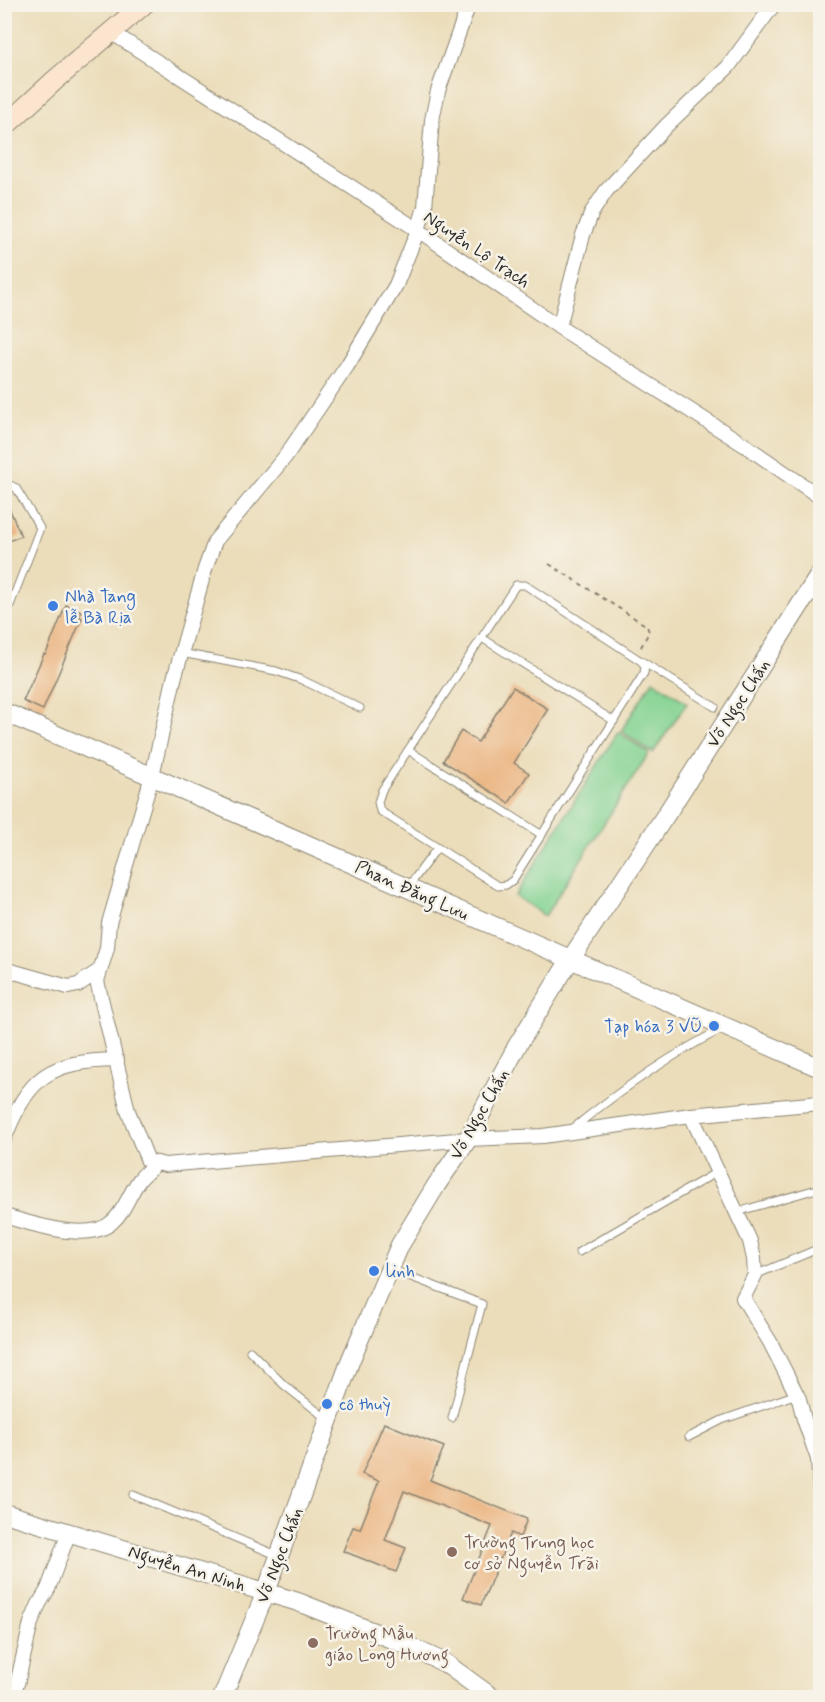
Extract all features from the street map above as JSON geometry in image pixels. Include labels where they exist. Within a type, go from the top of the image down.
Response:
[{"type":"main road","points":[[4,127],[144,4]]},
{"type":"street","points":[[469,4],[438,91],[432,120],[426,200],[418,230],[396,285],[347,366],[285,457],[215,542],[205,569],[181,653],[152,776],[109,923],[107,948],[97,981],[128,1111],[148,1161],[165,1165],[468,1139],[543,1136],[691,1115],[820,1103]]},
{"type":"street","points":[[559,327],[583,234],[592,212],[606,190],[667,125],[728,67],[774,4]]},
{"type":"street","name":"Nguyễn Lộ Trạch","points":[[111,32],[418,230],[559,327],[746,446],[820,497]]},
{"type":"street","name":"Võ Ngọc Chấn","points":[[222,1698],[266,1592],[327,1419],[389,1268],[409,1229],[468,1139],[517,1046],[570,960],[820,574]]},
{"type":"street","name":"Phan Đăng Lưu","points":[[4,712],[820,1068]]},
{"type":"street","points":[[4,969],[68,987],[78,985],[100,969]]},
{"type":"street","points":[[4,1138],[15,1112],[28,1090],[38,1080],[51,1072],[77,1062],[117,1060]]},
{"type":"street","points":[[691,1115],[750,1241],[755,1275],[743,1298],[770,1342],[797,1394],[818,1459],[820,1490]]},
{"type":"street","points":[[4,1216],[68,1231],[101,1229],[112,1223],[140,1179],[157,1163]]},
{"type":"street","name":"Nguyễn An Ninh","points":[[4,1513],[298,1602],[404,1644],[445,1663],[493,1698]]},
{"type":"street","points":[[17,1684],[31,1623],[48,1589],[69,1532]]},
{"type":"lane","points":[[4,482],[16,488],[40,528],[4,621]]},
{"type":"lane","points":[[638,659],[645,666],[644,673],[513,880],[506,885],[498,886],[380,811],[378,802],[382,790],[516,585],[525,585],[638,659],[716,706]]},
{"type":"lane","points":[[482,638],[614,721]]},
{"type":"lane","points":[[181,653],[276,671],[302,680],[360,708]]},
{"type":"lane","points":[[408,750],[542,835]]},
{"type":"lane","points":[[408,888],[437,848]]},
{"type":"lane","points":[[568,1132],[618,1092],[702,1038],[725,1027]]},
{"type":"lane","points":[[579,1252],[717,1172]]},
{"type":"lane","points":[[737,1212],[820,1188]]},
{"type":"lane","points":[[755,1275],[820,1248]]},
{"type":"lane","points":[[389,1268],[482,1304],[452,1418]]},
{"type":"lane","points":[[250,1351],[284,1385],[327,1419]]},
{"type":"lane","points":[[689,1437],[722,1420],[797,1394]]},
{"type":"lane","points":[[133,1495],[279,1556]]},
{"type":"path","points":[[549,564],[647,626],[649,632],[638,659]]},
{"type":"green space","points":[[653,680],[687,703],[653,753],[621,731]]},
{"type":"green space","points":[[618,732],[649,753],[545,916],[515,896]]},
{"type":"building","points":[[4,496],[21,536],[4,543]]},
{"type":"building","points":[[66,605],[81,611],[79,617],[82,618],[43,710],[23,701]]},
{"type":"building","points":[[513,687],[548,709],[514,763],[529,773],[509,803],[443,761],[461,731],[478,742]]},
{"type":"building","points":[[384,1423],[444,1447],[430,1480],[527,1519],[520,1537],[511,1533],[481,1605],[463,1598],[492,1526],[404,1491],[385,1540],[406,1548],[396,1572],[343,1551],[353,1527],[360,1529],[379,1481],[362,1474]]},
{"type":"place","name":"Nhà Tang lễ Bà Rịa","points":[[53,606]]},
{"type":"place","name":"Tạp hóa 3 VŨ","points":[[714,1026]]},
{"type":"place","name":"linh","points":[[374,1271]]},
{"type":"place","name":"cô thuỳ","points":[[327,1404]]},
{"type":"place","name":"Trường Trung học cơ sở Nguyễn Trãi","points":[[452,1552]]},
{"type":"place","name":"Trường Mẫu giáo Long Hương","points":[[313,1643]]}]
